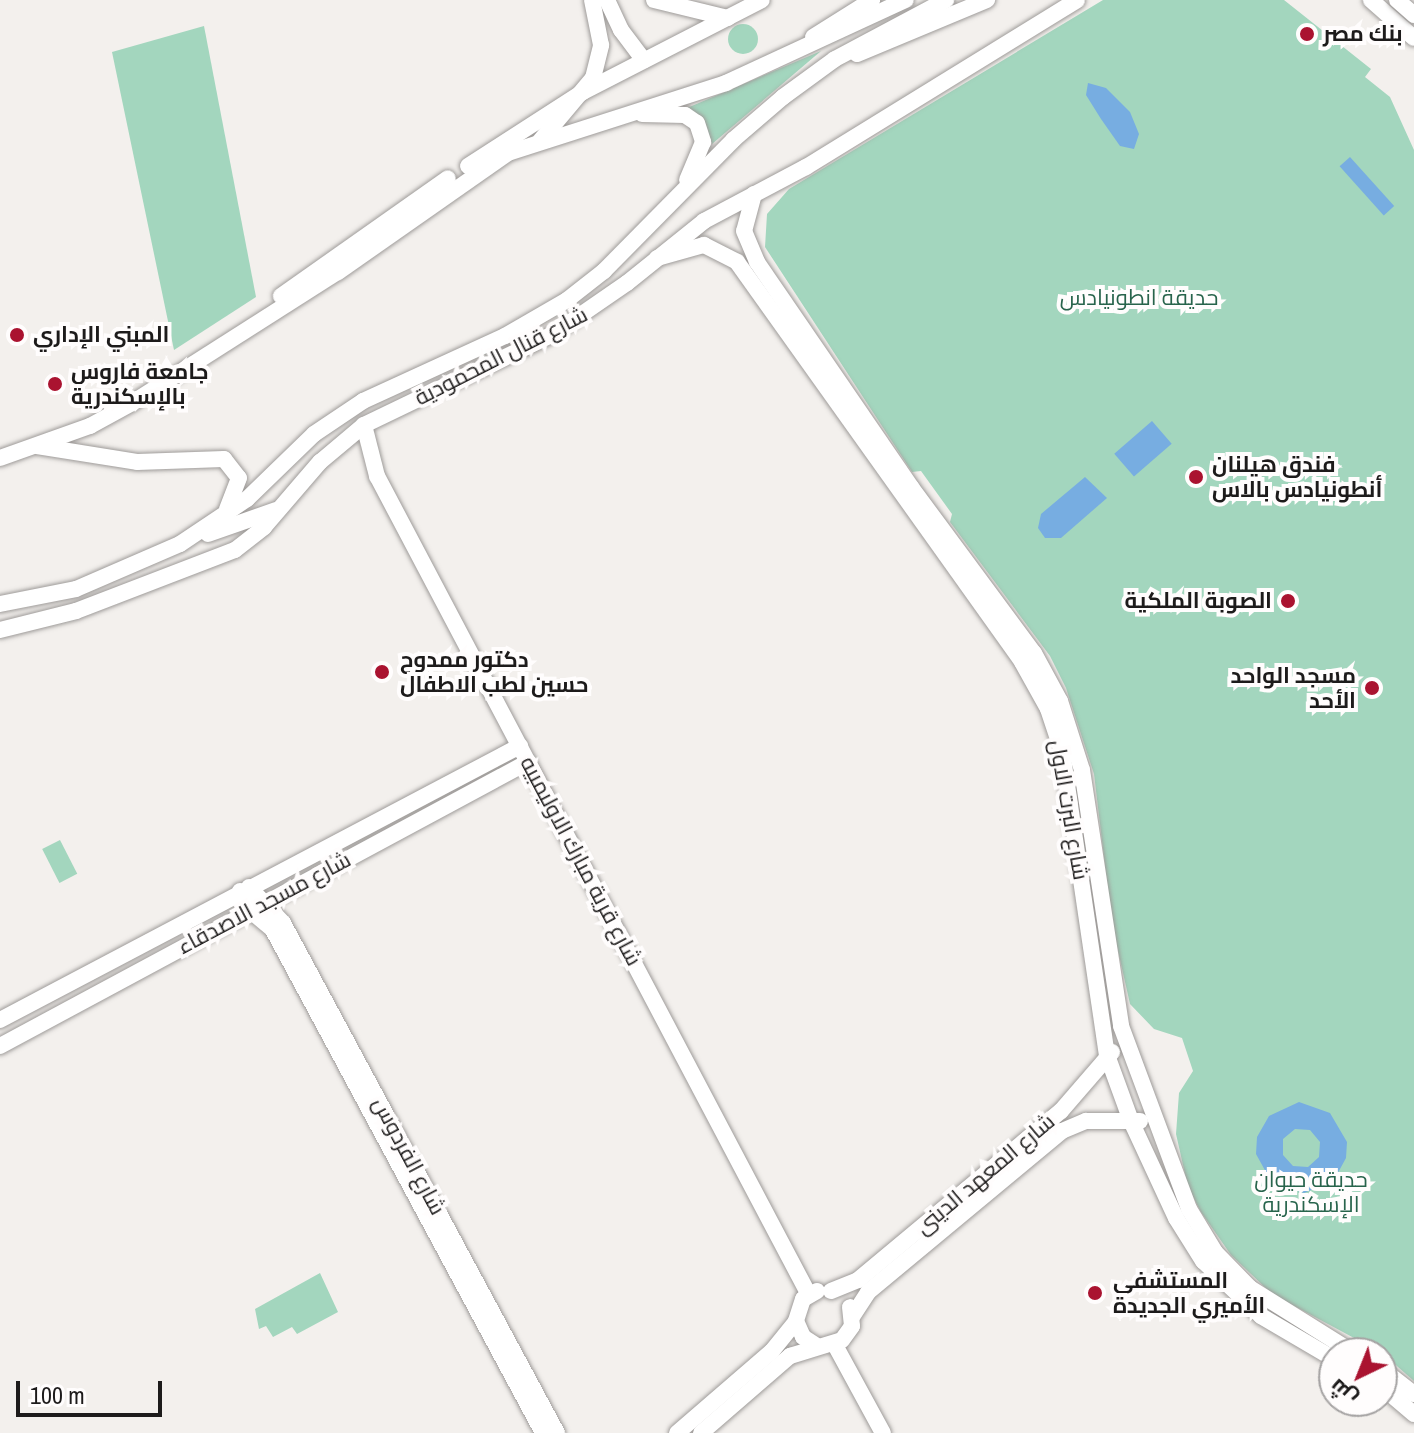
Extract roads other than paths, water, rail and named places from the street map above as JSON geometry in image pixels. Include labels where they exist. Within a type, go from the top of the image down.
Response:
[{"type":"main road","points":[[540,141],[593,78],[601,45],[592,0]]},
{"type":"main road","points":[[607,0],[621,30],[644,60]]},
{"type":"main road","points":[[654,0],[728,18]]},
{"type":"main road","points":[[805,47],[836,18],[872,0]]},
{"type":"main road","points":[[0,458],[37,446],[132,403],[338,272],[451,189],[508,153],[640,113],[805,47],[906,0]]},
{"type":"main road","points":[[835,59],[946,0]]},
{"type":"main road","points":[[835,59],[881,47],[987,0]]},
{"type":"main road","name":"شارع قنال المحمودية","points":[[0,630],[76,611],[208,563],[246,543],[320,462],[364,425],[553,334],[704,221],[1077,0]]},
{"type":"main road","points":[[1371,0],[1407,20]]},
{"type":"main road","points":[[1397,0],[1414,38]]},
{"type":"main road","points":[[1404,0],[1395,13],[1407,20]]},
{"type":"main road","points":[[0,449],[111,405],[583,92],[762,1]]},
{"type":"main road","name":"شارع قنال المحمودية","points":[[0,604],[76,589],[180,544],[222,518],[314,434],[363,401],[505,336],[567,300],[604,271],[758,118],[835,59]]},
{"type":"main road","points":[[640,113],[654,118],[685,115],[700,127],[703,142],[684,189]]},
{"type":"main road","name":"شارع البرت الاول","points":[[754,194],[745,216],[752,252],[855,420]]},
{"type":"main road","name":"شارع البرت الاول","points":[[657,258],[689,245],[728,253],[1049,680],[1076,746],[1105,943],[1128,1045],[1189,1209],[1215,1252],[1269,1303],[1327,1337]]},
{"type":"main road","name":"شارع قرية مبارك الاوليمبيه","points":[[364,425],[377,476],[809,1295]]},
{"type":"main road","points":[[37,446],[137,462],[224,459],[237,472],[239,485],[222,518]]},
{"type":"main road","points":[[180,544],[281,508]]},
{"type":"main road","name":"شارع البرت الاول","points":[[983,596],[1032,680],[1062,751],[1107,1055],[1131,1121],[1176,1218],[1203,1261],[1261,1316],[1318,1350]]},
{"type":"main road","name":"شارع مسجد الاصدقاء","points":[[0,1020],[520,746]]},
{"type":"main road","name":"شارع مسجد الاصدقاء","points":[[0,1046],[528,762]]},
{"type":"main road","name":"شارع الفردوس","points":[[244,889],[266,902],[297,949],[557,1433]]},
{"type":"main road","name":"شارع الفردوس","points":[[244,889],[251,911],[273,930],[543,1433]]},
{"type":"main road","name":"شارع المعهد الدينى","points":[[831,1291],[858,1280],[1075,1096],[1107,1055],[1128,1045]]},
{"type":"main road","points":[[1075,1096],[1084,1107],[1086,1121]]},
{"type":"main road","name":"شارع المعهد الدينى","points":[[852,1317],[868,1292],[1062,1131],[1086,1121],[1154,1120]]},
{"type":"main road","points":[[677,1433],[772,1351],[796,1321],[799,1306],[809,1295],[831,1291],[846,1301],[852,1317],[848,1334],[835,1345],[817,1346],[790,1356],[701,1433]]},
{"type":"main road","points":[[796,1321],[803,1337],[817,1346]]},
{"type":"main road","points":[[835,1345],[883,1433]]},
{"type":"main road","points":[[1398,1382],[1414,1394]]},
{"type":"main road","points":[[1398,1400],[1414,1414]]},
{"type":"water","points":[[1088,83],[1106,88],[1130,112],[1139,134],[1134,149],[1120,146],[1101,119],[1086,95]]},
{"type":"water","points":[[1350,157],[1394,206],[1384,215],[1340,166]]},
{"type":"water","points":[[1152,421],[1172,444],[1134,476],[1114,454]]},
{"type":"water","points":[[1085,477],[1107,498],[1061,538],[1045,538],[1038,528],[1041,514]]},
{"type":"water","points":[[1299,1102],[1330,1113],[1347,1142],[1346,1158],[1334,1180],[1304,1193],[1272,1183],[1256,1154],[1257,1137],[1269,1116]],"holes":[[[1295,1129],[1310,1130],[1320,1142],[1319,1157],[1308,1167],[1293,1166],[1283,1155],[1283,1139]]]},
{"type":"place","name":"بنك مصر","points":[[1307,34]]},
{"type":"place","name":"المبني الإداري","points":[[17,335]]},
{"type":"place","name":"جامعة فاروس بالإسكندرية","points":[[55,384]]},
{"type":"place","name":"فندق هيلنان أنطونيادس بالاس","points":[[1196,477]]},
{"type":"place","name":"الصوبة الملكية","points":[[1288,601]]},
{"type":"place","name":"دكتور ممدوح حسين لطب الاطفال","points":[[382,672]]},
{"type":"place","name":"مسجد الواحد الأحد","points":[[1372,688]]},
{"type":"place","name":"المستشفى الأميري الجديدة","points":[[1095,1293]]},
{"type":"park label","name":"حديقة انطونيادس","points":[[1139,298]]},
{"type":"park label","name":"حديقة حيوان الإسكندرية","points":[[1311,1192]]}]
